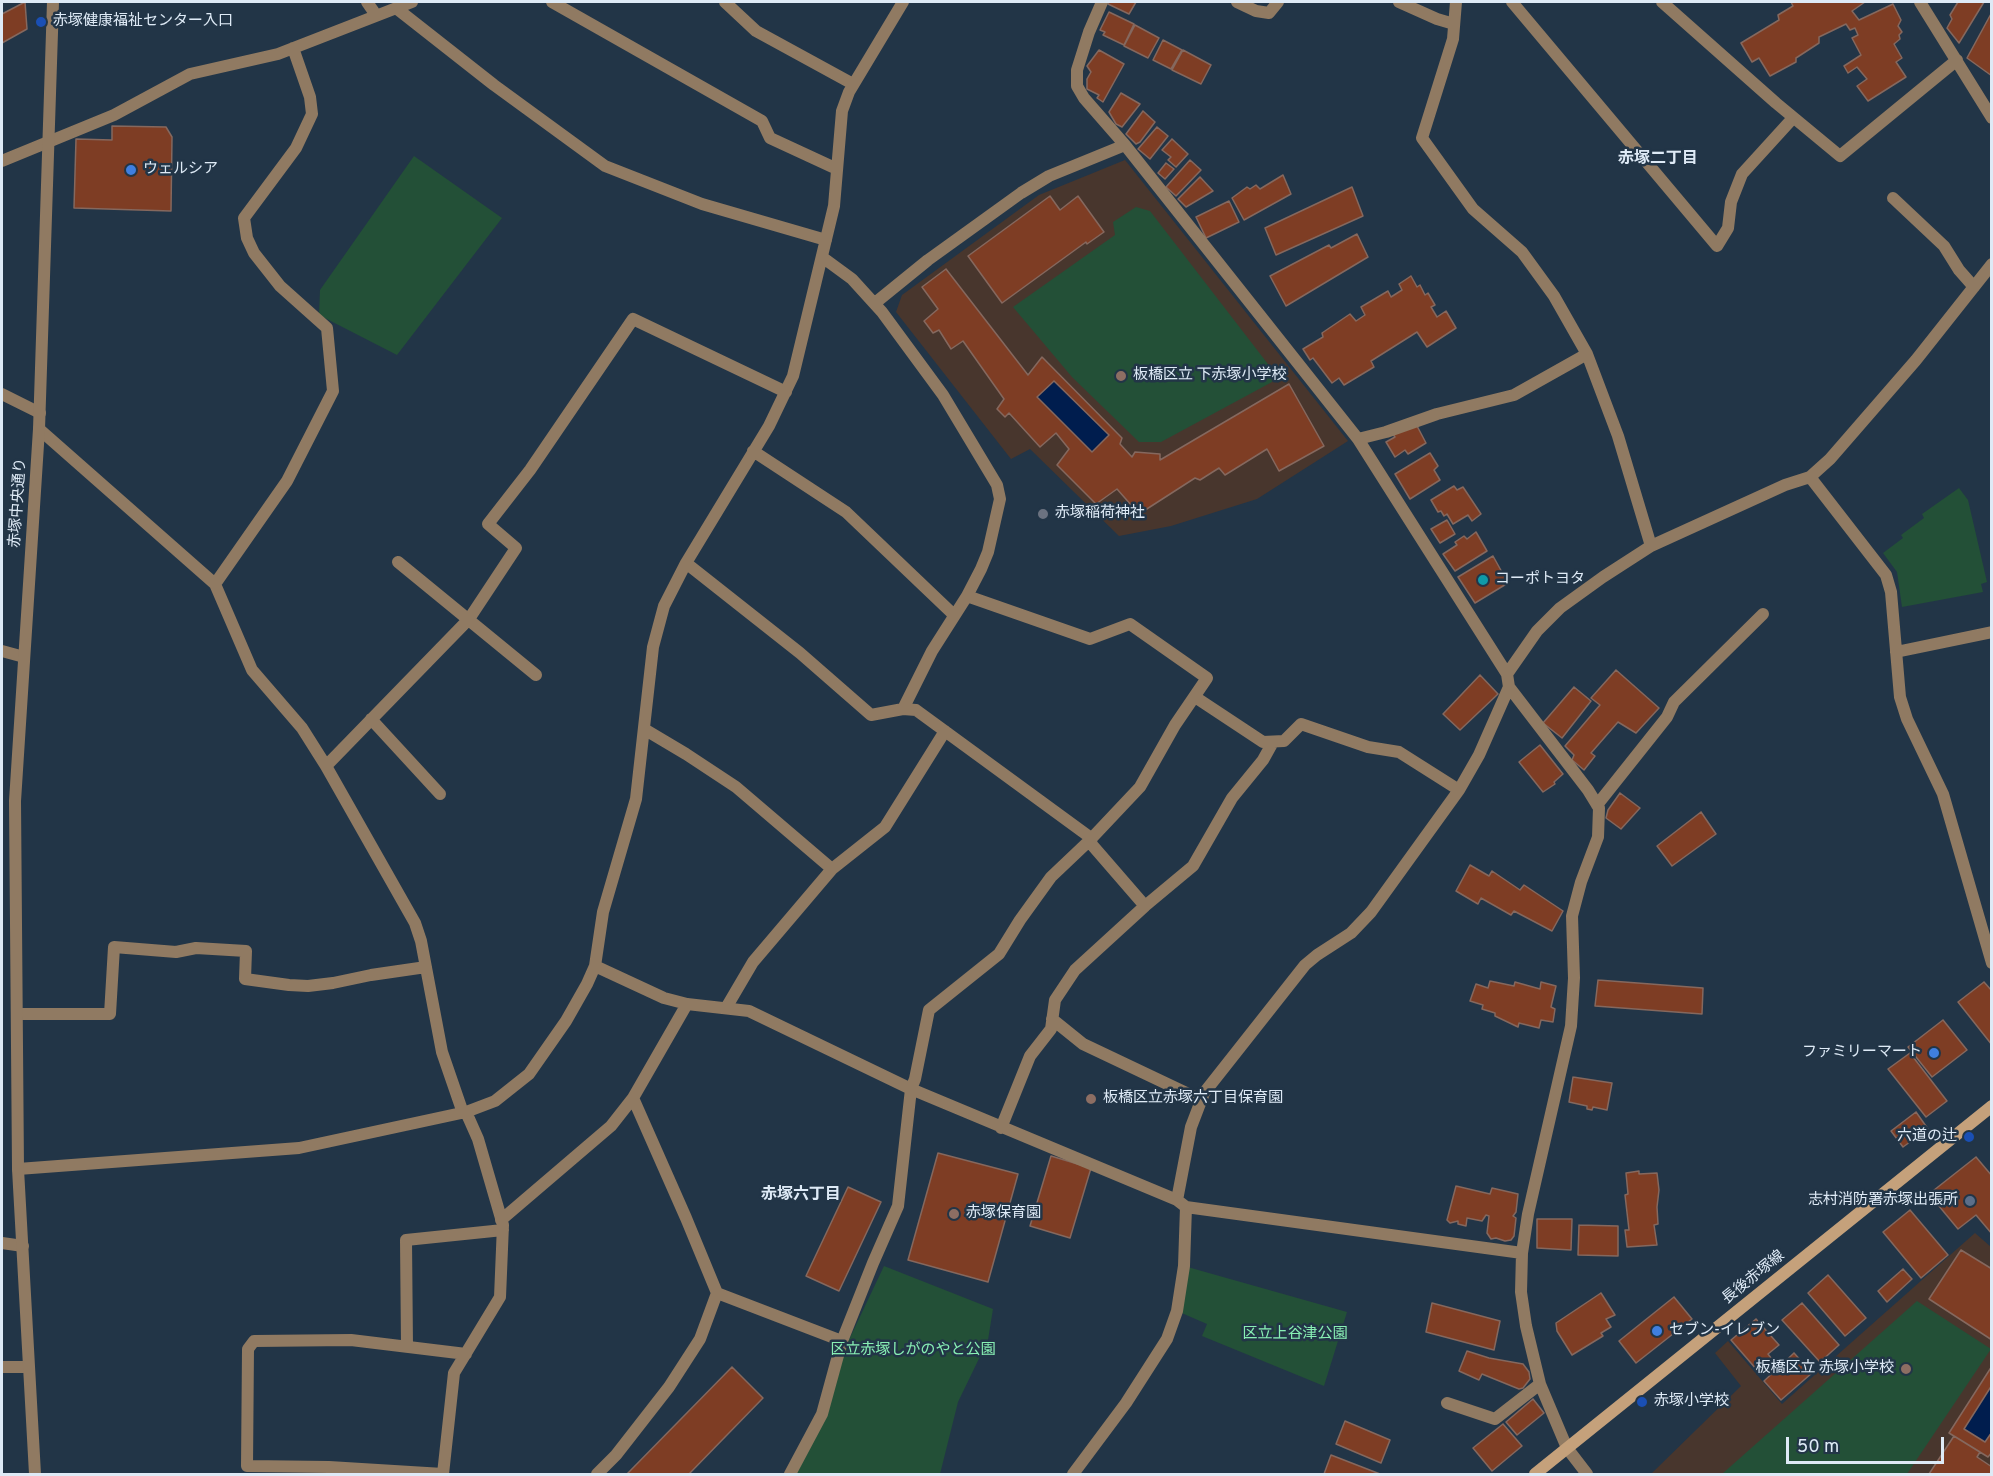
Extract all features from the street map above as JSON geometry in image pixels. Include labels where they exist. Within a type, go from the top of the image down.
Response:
[{"type":"main road","name":"長後赤塚線","points":[[1535,1474],[1992,1106]]},
{"type":"street","name":"赤塚中央通り","points":[[35,1474],[18,1169],[15,801],[40,413],[53,2]]},
{"type":"street","points":[[367,2],[376,15]]},
{"type":"street","points":[[2,161],[114,115],[190,74],[278,54],[412,2]]},
{"type":"street","points":[[552,2],[762,121],[770,138],[837,169]]},
{"type":"street","points":[[724,2],[756,31],[853,84]]},
{"type":"street","points":[[18,1169],[299,1148],[464,1113],[495,1101],[529,1074],[566,1020],[595,966],[603,912],[636,799],[653,647],[664,606],[686,563],[769,426],[793,376],[834,206],[842,111],[853,84],[902,2]]},
{"type":"street","points":[[1102,2],[1089,32],[1077,70],[1077,86],[1084,98],[1125,145],[1358,439],[1507,674],[1509,687],[1597,805],[1598,837],[1581,882],[1572,916],[1574,978],[1571,1026],[1528,1214],[1522,1250],[1521,1292],[1526,1326],[1540,1384],[1567,1448],[1587,1474]]},
{"type":"street","points":[[1237,2],[1256,11],[1269,13],[1278,2]]},
{"type":"street","points":[[1400,2],[1454,24]]},
{"type":"street","points":[[1456,2],[1453,39],[1422,138],[1473,209],[1522,252],[1554,296],[1587,354],[1617,436],[1651,546]]},
{"type":"street","points":[[1512,2],[1717,246],[1728,228],[1731,202],[1742,174],[1793,118]]},
{"type":"street","points":[[1662,2],[1793,118],[1840,156],[1957,60]]},
{"type":"street","points":[[1920,2],[1992,118]]},
{"type":"street","points":[[396,8],[494,85],[605,166],[702,204],[826,240]]},
{"type":"street","points":[[215,584],[287,481],[333,391],[327,328],[280,286],[254,253],[244,218],[296,147],[312,114],[310,97],[293,48]]},
{"type":"street","points":[[875,303],[928,260],[1021,192],[1049,176],[1125,145]]},
{"type":"street","points":[[1893,198],[1944,246],[1974,287]]},
{"type":"street","points":[[822,257],[852,279],[875,303],[943,395],[998,485],[1000,499],[988,552],[967,596],[932,651],[903,709]]},
{"type":"street","points":[[1507,674],[1537,632],[1560,608],[1603,577],[1651,546],[1785,485],[1810,477],[1830,459],[1908,369],[1992,264]]},
{"type":"street","points":[[326,766],[469,619],[516,548],[488,524],[530,470],[633,319],[786,392]]},
{"type":"street","points":[[1358,439],[1437,414],[1514,395],[1587,354]]},
{"type":"street","points":[[2,394],[40,413]]},
{"type":"street","points":[[39,429],[215,584],[252,670],[302,728],[326,766],[415,923],[421,941],[442,1052],[464,1113],[478,1139],[502,1225],[500,1297],[466,1354],[454,1373],[443,1474],[329,1467],[247,1466],[248,1349],[254,1341],[351,1340],[466,1354]]},
{"type":"street","points":[[753,451],[846,512],[954,615]]},
{"type":"street","points":[[1810,477],[1886,575],[1891,592],[1900,697],[1907,719],[1943,794],[1992,963]]},
{"type":"street","points":[[398,562],[536,675]]},
{"type":"street","points":[[686,563],[801,653],[871,715],[903,709],[916,710],[1087,834],[1145,906]]},
{"type":"street","points":[[790,1474],[822,1414],[842,1341],[898,1206],[911,1089],[929,1010],[999,954],[1051,877],[1140,787],[1175,725],[1207,678],[1130,624],[1090,639],[967,596]]},
{"type":"street","points":[[1597,805],[1667,717],[1674,702],[1763,614]]},
{"type":"street","points":[[1896,652],[1992,632]]},
{"type":"street","points":[[2,651],[24,657]]},
{"type":"street","points":[[1073,1474],[1126,1403],[1167,1339],[1177,1311],[1184,1266],[1181,1203],[1191,1127],[1204,1093],[1305,965],[1352,933],[1371,912],[1460,790],[1479,755],[1509,687]]},
{"type":"street","points":[[1195,697],[1263,742],[1284,741],[1301,724],[1368,747],[1399,752],[1460,790]]},
{"type":"street","points":[[371,719],[440,794]]},
{"type":"street","points":[[644,729],[736,787],[832,869]]},
{"type":"street","points":[[726,1008],[753,962],[832,869],[885,827],[945,731]]},
{"type":"street","points":[[1001,1128],[1030,1056],[1051,1029],[1055,1000],[1075,970],[1193,866],[1232,798],[1263,760],[1273,742]]},
{"type":"street","points":[[17,1014],[110,1014],[114,947],[176,952],[196,948],[246,951],[245,979],[308,986],[426,967]]},
{"type":"street","points":[[595,966],[664,998],[687,1004],[749,1011],[911,1089],[1181,1203],[1522,1250]]},
{"type":"street","points":[[407,1347],[406,1240],[502,1225],[611,1126],[633,1098],[687,1004]]},
{"type":"street","points":[[1052,1018],[1083,1044],[1201,1100]]},
{"type":"street","points":[[597,1474],[616,1455],[669,1387],[700,1339],[717,1293],[633,1098]]},
{"type":"street","points":[[2,1243],[23,1246]]},
{"type":"street","points":[[717,1293],[842,1341]]},
{"type":"street","points":[[2,1367],[28,1367]]},
{"type":"street","points":[[1447,1403],[1495,1419],[1540,1384]]},
{"type":"shaded area","name":"板橋区立 下赤塚小学校","points":[[1125,160],[1348,441],[1257,499],[1171,526],[1119,536],[1030,449],[1011,459],[896,312],[902,295],[1039,195]]},
{"type":"shaded area","name":"板橋区立 赤塚小学校","points":[[1975,1233],[1991,1247],[1991,1474],[1652,1473],[1741,1386],[1715,1353],[1728,1341],[1782,1404]]},
{"type":"green space","points":[[414,156],[502,218],[397,355],[319,315],[320,290]]},
{"type":"green space","points":[[1136,207],[1150,211],[1271,368],[1272,382],[1161,442],[1139,442],[1072,377],[1013,307],[1115,235],[1113,222]]},
{"type":"green space","points":[[1959,488],[1968,500],[1987,582],[1981,584],[1983,592],[1902,607],[1897,572],[1883,553],[1903,538],[1901,535],[1924,518],[1922,514]]},
{"type":"green space","name":"区立赤塚しがのやと公園","points":[[884,1266],[993,1309],[988,1340],[958,1402],[940,1474],[795,1474],[847,1344]]},
{"type":"green space","name":"区立上谷津公園","points":[[1184,1266],[1347,1312],[1324,1386],[1202,1336],[1207,1324],[1177,1311]]},
{"type":"green space","points":[[1917,1301],[1991,1349],[1907,1474],[1722,1474]]},
{"type":"water","points":[[1054,381],[1109,435],[1092,452],[1037,397]]},
{"type":"water","points":[[1991,1385],[1991,1432],[1985,1442],[1964,1429]]},
{"type":"building","points":[[25,2],[27,29],[2,43],[2,14]]},
{"type":"building","points":[[1109,2],[1136,2],[1129,14],[1108,4]]},
{"type":"building","points":[[1791,2],[1865,2],[1852,11],[1859,20],[1893,4],[1901,20],[1898,26],[1902,32],[1899,35],[1900,39],[1894,44],[1902,58],[1896,62],[1906,77],[1868,101],[1857,86],[1867,79],[1857,67],[1848,73],[1844,66],[1861,55],[1852,38],[1858,35],[1855,28],[1850,30],[1846,24],[1819,37],[1819,43],[1796,58],[1796,62],[1770,76],[1759,58],[1752,62],[1741,43],[1779,20],[1778,15],[1793,6]]},
{"type":"building","points":[[1958,2],[1984,2],[1959,43],[1947,28],[1952,19],[1950,15]]},
{"type":"building","points":[[1109,12],[1134,24],[1124,45],[1103,35],[1105,32],[1100,30]]},
{"type":"building","points":[[1992,12],[1992,76],[1967,58]]},
{"type":"building","points":[[1135,25],[1159,38],[1148,58],[1124,46]]},
{"type":"building","points":[[1163,40],[1182,50],[1171,69],[1153,60]]},
{"type":"building","points":[[1099,50],[1124,64],[1103,102],[1097,98],[1099,95],[1087,89],[1087,79],[1091,72],[1087,66]]},
{"type":"building","points":[[1183,50],[1211,65],[1201,84],[1172,70]]},
{"type":"building","points":[[1121,93],[1140,104],[1122,127],[1116,124],[1109,112]]},
{"type":"building","points":[[1143,111],[1155,122],[1136,144],[1126,134]]},
{"type":"building","points":[[112,126],[166,127],[172,137],[171,211],[74,208],[76,139],[112,140]]},
{"type":"building","points":[[1157,127],[1168,136],[1150,159],[1138,149]]},
{"type":"building","points":[[1172,139],[1188,154],[1176,167],[1168,160],[1171,157],[1162,150]]},
{"type":"building","points":[[1190,160],[1201,170],[1176,196],[1166,187]]},
{"type":"building","points":[[1166,163],[1174,169],[1165,179],[1158,173]]},
{"type":"building","points":[[1283,175],[1291,194],[1244,220],[1232,198],[1247,187],[1250,189],[1256,185],[1260,189]]},
{"type":"building","points":[[1200,177],[1213,191],[1186,207],[1178,199]]},
{"type":"building","points":[[1352,187],[1363,216],[1276,255],[1265,228]]},
{"type":"building","points":[[1050,196],[1060,210],[1078,196],[1104,232],[1087,244],[1086,242],[1002,303],[968,256]]},
{"type":"building","points":[[1229,201],[1239,222],[1206,238],[1196,217]]},
{"type":"building","points":[[1357,234],[1368,257],[1286,306],[1270,276],[1329,245],[1331,248]]},
{"type":"building","points":[[946,269],[1028,375],[1042,357],[1122,438],[1120,444],[1132,457],[1135,452],[1160,454],[1160,460],[1289,384],[1324,446],[1279,471],[1267,449],[1225,475],[1219,468],[1200,480],[1195,478],[1139,514],[1117,489],[1096,504],[1057,465],[1069,449],[1056,433],[1040,447],[1009,413],[1005,417],[997,409],[1004,399],[963,341],[951,349],[939,330],[933,333],[924,321],[938,309],[922,287]],"holes":[[[1054,381],[1109,435],[1092,452],[1037,397]]]},
{"type":"building","points":[[1411,276],[1417,287],[1420,285],[1425,295],[1428,293],[1435,305],[1431,307],[1437,317],[1446,311],[1456,328],[1427,347],[1417,332],[1371,361],[1374,367],[1344,385],[1339,378],[1332,383],[1313,358],[1310,360],[1303,349],[1323,337],[1322,333],[1350,314],[1356,321],[1365,315],[1361,307],[1388,291],[1391,297],[1402,290],[1399,284]]},
{"type":"building","points":[[1416,424],[1426,443],[1408,454],[1405,450],[1395,457],[1386,442],[1395,437],[1393,434]]},
{"type":"building","points":[[1430,453],[1438,466],[1434,470],[1440,480],[1410,499],[1395,474]]},
{"type":"building","points":[[1454,486],[1457,490],[1463,487],[1481,514],[1472,521],[1468,515],[1453,524],[1447,514],[1444,516],[1441,511],[1438,512],[1431,500]]},
{"type":"building","points":[[1447,520],[1455,534],[1440,543],[1431,529]]},
{"type":"building","points":[[1476,532],[1487,551],[1455,571],[1443,554],[1457,545],[1455,542],[1464,536],[1467,539]]},
{"type":"building","name":"コーポトヨタ","points":[[1493,556],[1508,583],[1475,603],[1458,577]]},
{"type":"building","points":[[1616,670],[1659,708],[1636,733],[1618,722],[1591,753],[1595,756],[1584,770],[1572,760],[1574,755],[1565,746],[1600,705],[1591,698]]},
{"type":"building","points":[[1480,675],[1498,694],[1460,730],[1443,714]]},
{"type":"building","points":[[1574,687],[1591,701],[1562,738],[1543,723]]},
{"type":"building","points":[[1540,745],[1563,774],[1554,782],[1555,784],[1543,792],[1519,762]]},
{"type":"building","points":[[1620,793],[1640,808],[1621,829],[1606,818],[1608,810]]},
{"type":"building","points":[[1701,812],[1716,834],[1672,866],[1657,846]]},
{"type":"building","points":[[1470,865],[1489,876],[1492,871],[1520,890],[1524,885],[1563,911],[1552,931],[1514,911],[1511,915],[1481,898],[1478,904],[1456,891]]},
{"type":"building","points":[[1598,980],[1703,988],[1702,1014],[1595,1006]]},
{"type":"building","points":[[1490,981],[1514,986],[1515,982],[1540,989],[1541,982],[1556,986],[1551,1007],[1555,1009],[1553,1022],[1541,1020],[1539,1028],[1519,1023],[1518,1027],[1495,1016],[1495,1013],[1482,1009],[1483,1005],[1470,1001],[1476,984],[1488,988]]},
{"type":"building","points":[[1984,982],[1992,991],[1992,1045],[1958,1002]]},
{"type":"building","points":[[1943,1020],[1967,1050],[1932,1077],[1908,1047]]},
{"type":"building","points":[[1910,1053],[1947,1101],[1926,1117],[1888,1069]]},
{"type":"building","points":[[1573,1077],[1612,1083],[1607,1110],[1593,1107],[1592,1110],[1587,1109],[1587,1106],[1569,1102]]},
{"type":"building","points":[[1916,1112],[1928,1129],[1903,1147],[1891,1131]]},
{"type":"building","points":[[938,1153],[1018,1174],[988,1282],[908,1260]]},
{"type":"building","points":[[1051,1156],[1091,1168],[1070,1238],[1030,1226]]},
{"type":"building","points":[[1976,1157],[1992,1176],[1992,1234],[1976,1215],[1958,1229],[1929,1194]]},
{"type":"building","points":[[1639,1171],[1639,1174],[1657,1173],[1658,1224],[1654,1225],[1657,1245],[1627,1247],[1625,1230],[1629,1230],[1625,1195],[1628,1194],[1626,1173]]},
{"type":"building","points":[[1456,1186],[1490,1194],[1492,1188],[1518,1194],[1516,1212],[1513,1216],[1516,1218],[1514,1236],[1511,1240],[1491,1239],[1487,1233],[1489,1216],[1486,1215],[1482,1221],[1467,1218],[1466,1226],[1458,1224],[1458,1221],[1450,1223],[1447,1220]]},
{"type":"building","points":[[848,1187],[881,1202],[839,1291],[806,1276]]},
{"type":"building","points":[[1910,1210],[1948,1255],[1921,1278],[1883,1232]]},
{"type":"building","points":[[1537,1219],[1572,1219],[1571,1250],[1537,1248]]},
{"type":"building","points":[[1579,1225],[1618,1226],[1618,1256],[1578,1255]]},
{"type":"building","points":[[1961,1250],[1992,1269],[1992,1340],[1929,1299]]},
{"type":"building","points":[[1903,1269],[1912,1279],[1887,1302],[1878,1291]]},
{"type":"building","points":[[1828,1275],[1866,1318],[1845,1336],[1808,1293]]},
{"type":"building","points":[[1601,1293],[1615,1315],[1606,1319],[1611,1327],[1601,1333],[1603,1336],[1572,1355],[1557,1331],[1556,1323]]},
{"type":"building","points":[[1674,1297],[1692,1319],[1636,1363],[1619,1341]]},
{"type":"building","points":[[1432,1303],[1500,1321],[1494,1350],[1426,1332]]},
{"type":"building","points":[[1802,1303],[1839,1345],[1820,1362],[1782,1320]]},
{"type":"building","points":[[1756,1319],[1779,1345],[1768,1354],[1771,1358],[1757,1370],[1731,1340]]},
{"type":"building","points":[[1467,1351],[1489,1358],[1523,1364],[1529,1372],[1530,1379],[1523,1388],[1519,1389],[1482,1374],[1479,1380],[1459,1371]]},
{"type":"building","points":[[1794,1353],[1812,1373],[1781,1400],[1764,1381]]},
{"type":"building","points":[[1992,1366],[1992,1385],[1964,1429],[1985,1442],[1992,1432],[1992,1452],[1988,1457],[1949,1433]]},
{"type":"building","points":[[732,1367],[763,1398],[689,1474],[627,1474]]},
{"type":"building","points":[[1533,1399],[1544,1413],[1517,1435],[1506,1422]]},
{"type":"building","points":[[1345,1421],[1390,1440],[1381,1463],[1336,1444]]},
{"type":"building","points":[[1503,1424],[1522,1446],[1492,1471],[1473,1448]]},
{"type":"building","points":[[1954,1436],[1980,1452],[1977,1457],[1992,1467],[1992,1474],[1929,1474]]},
{"type":"building","points":[[1331,1455],[1380,1474],[1324,1474]]},
{"type":"place","name":"赤塚健康福祉センター入口","points":[[41,22]]},
{"type":"place","name":"ウェルシア","points":[[131,170]]},
{"type":"place","name":"板橋区立 下赤塚小学校","points":[[1121,376]]},
{"type":"place","name":"赤塚稲荷神社","points":[[1043,514]]},
{"type":"place","name":"コーポトヨタ","points":[[1483,580]]},
{"type":"place","name":"ファミリーマート","points":[[1934,1053]]},
{"type":"place","name":"板橋区立赤塚六丁目保育園","points":[[1091,1099]]},
{"type":"place","name":"六道の辻","points":[[1969,1137]]},
{"type":"place","name":"志村消防署赤塚出張所","points":[[1970,1201]]},
{"type":"place","name":"赤塚保育園","points":[[954,1214]]},
{"type":"place","name":"セブン-イレブン","points":[[1657,1331]]},
{"type":"place","name":"板橋区立 赤塚小学校","points":[[1906,1369]]},
{"type":"place","name":"赤塚小学校","points":[[1642,1402]]},
{"type":"district","name":"赤塚二丁目","points":[[1658,160]]},
{"type":"district","name":"赤塚六丁目","points":[[801,1196]]}]
